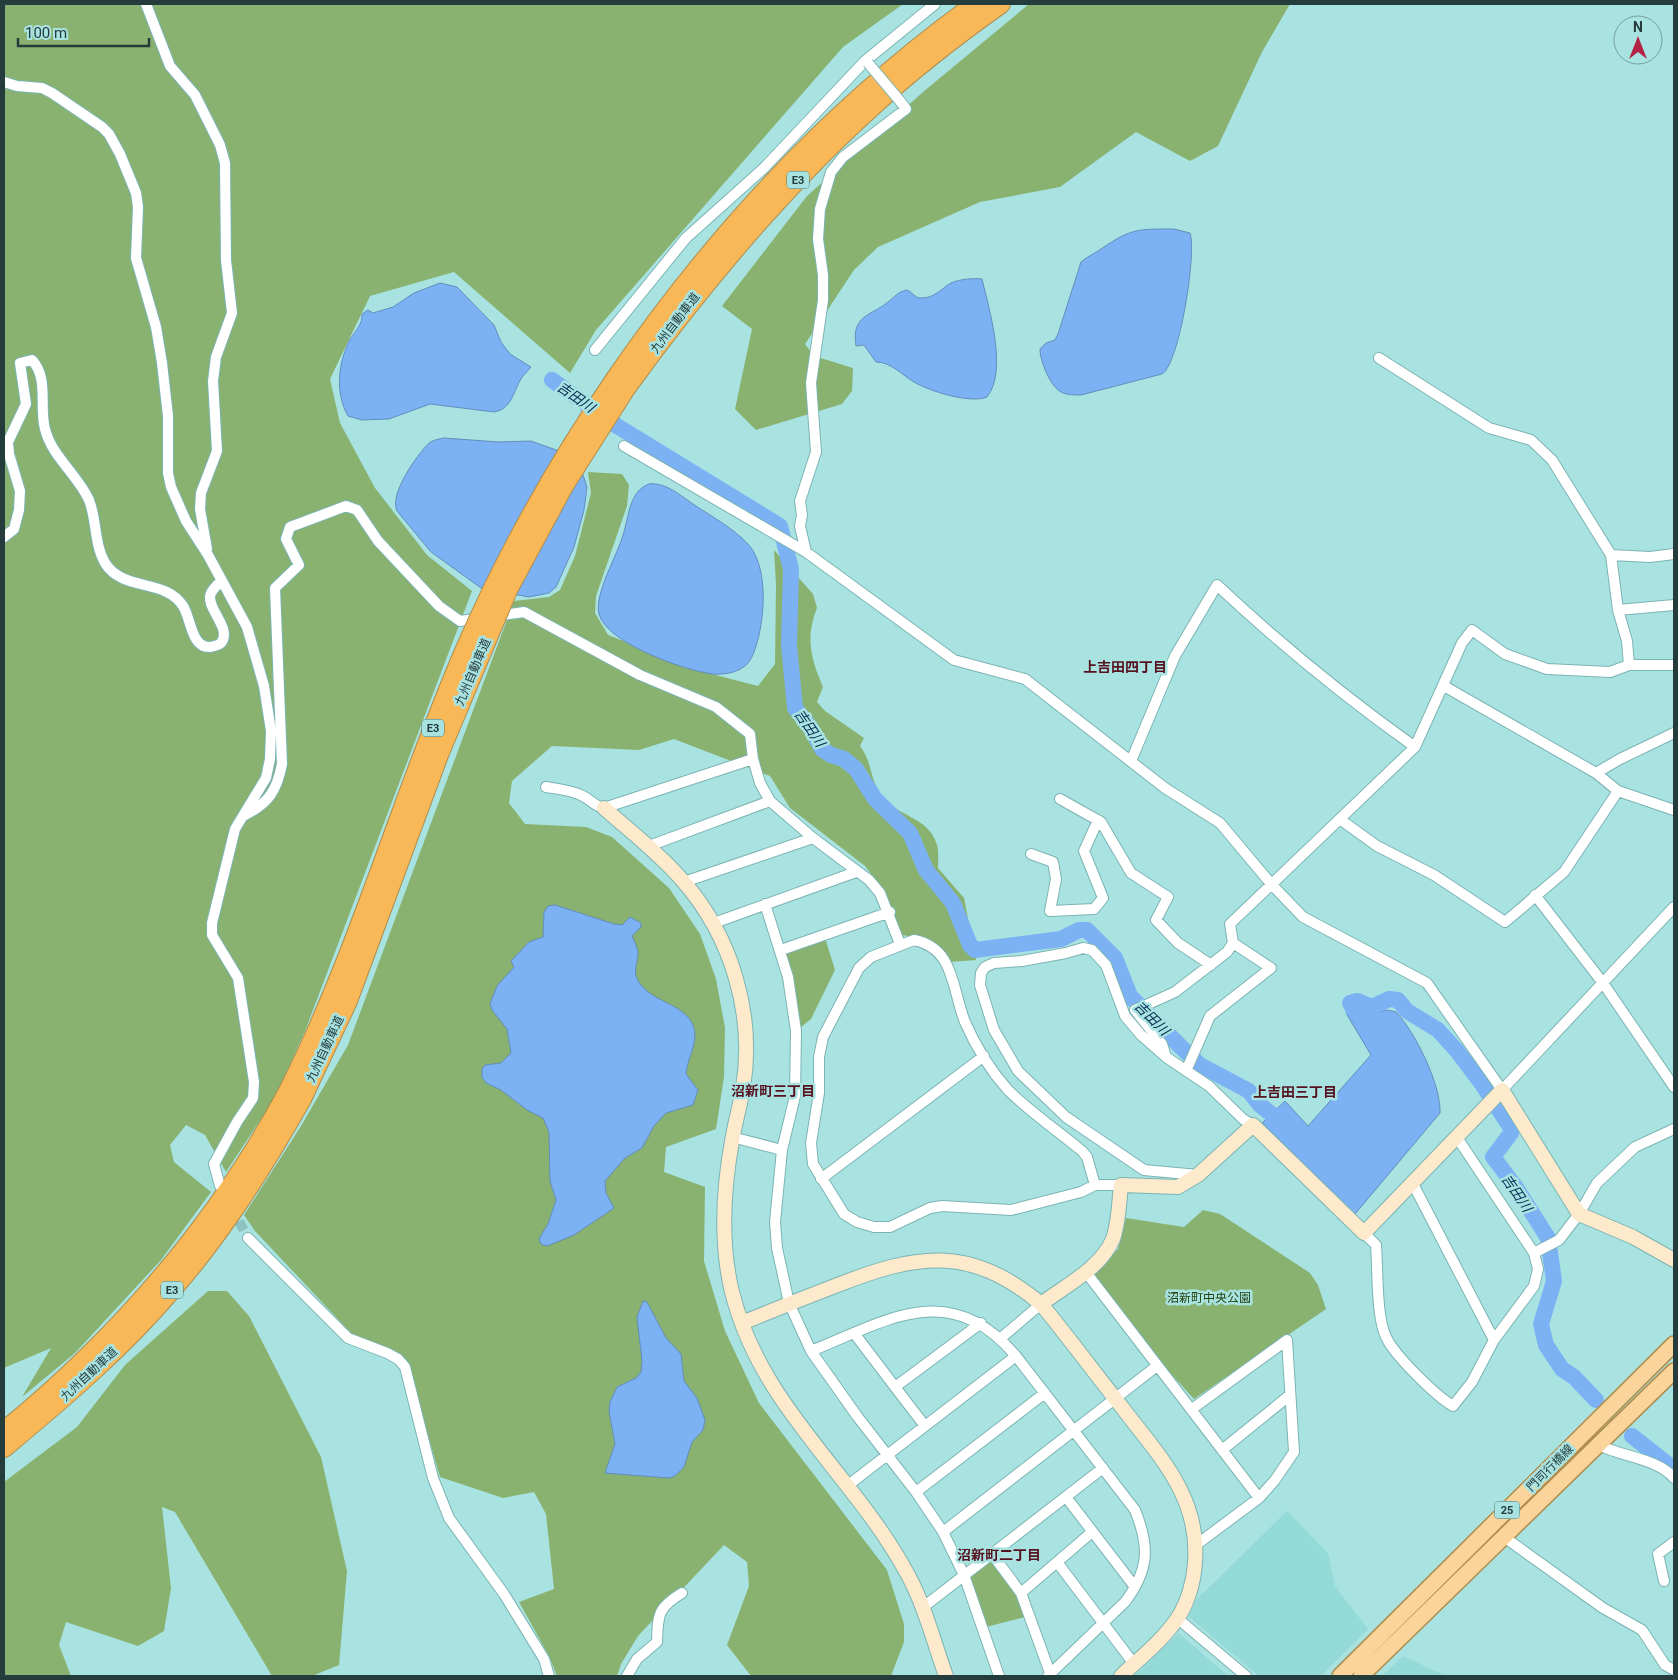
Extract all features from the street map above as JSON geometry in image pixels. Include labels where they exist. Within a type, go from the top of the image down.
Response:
[{"type":"highway","name":"九州自動車道","points":[[4,1448],[95,1369],[172,1290],[239,1202],[294,1096],[348,1000],[439,755],[504,599],[621,383],[663,312],[718,244],[819,136],[907,57],[975,4]]},
{"type":"highway","name":"九州自動車道","points":[[621,383],[726,259],[829,147],[917,69],[1001,4]]},
{"type":"highway","name":"九州自動車道","points":[[4,1431],[86,1359],[161,1280],[240,1174],[294,1096]]},
{"type":"main road","name":"門司行橋線","points":[[1340,1676],[1674,1344]]},
{"type":"main road","name":"門司行橋線","points":[[1361,1676],[1674,1371]]},
{"type":"street","points":[[146,4],[170,66],[195,95],[220,144],[225,163],[226,260],[232,313],[216,357],[212,392],[217,451],[201,493],[200,509],[208,555]]},
{"type":"street","points":[[595,350],[686,238],[764,168],[866,62],[935,4]]},
{"type":"street","points":[[806,552],[800,526],[802,515],[800,501],[816,452],[811,383],[823,300],[823,275],[818,239],[820,209],[831,172],[858,144],[906,109],[866,62]]},
{"type":"street","points":[[4,82],[17,86],[42,88],[52,93],[102,127],[109,134],[120,154],[136,193],[138,207],[136,258],[156,328],[162,364],[168,416],[168,473],[171,487],[186,521],[208,555],[247,628],[264,686],[270,731],[270,759],[266,778],[235,829],[212,923],[212,935],[238,978],[254,1082],[253,1098],[237,1122],[214,1164],[220,1186]]},
{"type":"street","points":[[1379,358],[1489,428],[1531,440],[1552,460],[1611,555],[1618,610],[1627,641],[1629,664]]},
{"type":"street","points":[[4,537],[14,528],[19,510],[20,491],[9,454],[8,442],[26,404],[20,363],[32,360],[39,370],[45,430],[56,452],[83,489],[89,502],[99,548],[110,569],[128,582],[161,590],[178,600],[183,606],[196,640],[206,647],[215,646],[223,638],[222,630],[210,600],[211,593],[221,581]]},
{"type":"street","points":[[624,446],[806,552],[954,660],[1025,679],[1165,788],[1220,823],[1272,885],[1303,917],[1427,983],[1502,1090],[1579,1214],[1633,1237],[1674,1260]]},
{"type":"street","points":[[242,817],[254,810],[275,790],[282,764],[275,588],[299,565],[286,539],[290,527],[346,506],[357,510],[378,541],[440,606],[460,621],[524,612],[640,675],[716,707],[750,734],[753,758],[760,783],[770,801],[813,838],[868,880],[880,892],[890,912],[900,944]]},
{"type":"street","points":[[1611,555],[1650,557],[1674,554]]},
{"type":"street","points":[[1131,761],[1175,656],[1217,585],[1275,639],[1350,700],[1415,747]]},
{"type":"street","points":[[1618,610],[1674,605]]},
{"type":"street","points":[[1186,1071],[1210,1016],[1271,968],[1234,943],[1230,924],[1250,903],[1272,885],[1341,820],[1415,747],[1462,643],[1472,630],[1505,654],[1547,669],[1610,672],[1629,664],[1674,664]]},
{"type":"street","points":[[1444,686],[1596,773],[1618,791],[1674,810]]},
{"type":"street","points":[[1596,773],[1620,759],[1674,733]]},
{"type":"street","points":[[604,808],[753,758]]},
{"type":"street","points":[[546,787],[576,793],[595,806],[604,808],[649,846],[684,882],[714,923],[737,984],[745,1026],[744,1086],[732,1137],[724,1193],[724,1235],[732,1292],[751,1347],[780,1398],[847,1486],[908,1575],[946,1676]]},
{"type":"street","points":[[1341,820],[1377,846],[1434,875],[1505,922],[1564,872],[1618,791]]},
{"type":"street","points":[[1060,799],[1098,820],[1132,873],[1168,898],[1156,920],[1178,942],[1212,965]]},
{"type":"street","points":[[649,846],[770,801]]},
{"type":"street","points":[[1031,854],[1053,862],[1056,879],[1050,911],[1094,909],[1103,898],[1084,851],[1098,820]]},
{"type":"street","points":[[684,882],[813,838]]},
{"type":"street","points":[[714,923],[856,872]]},
{"type":"street","points":[[1535,895],[1603,983],[1674,1087]]},
{"type":"street","points":[[765,904],[788,977],[796,1031],[795,1096],[782,1150],[775,1222],[777,1248],[790,1303],[811,1351],[857,1416],[889,1454],[943,1532],[964,1575],[999,1676]]},
{"type":"street","points":[[1364,1233],[1674,907]]},
{"type":"street","points":[[781,950],[890,912]]},
{"type":"street","points":[[1095,1185],[1087,1156],[1010,1091],[984,1056],[965,1022],[942,956],[934,948],[924,942],[914,940],[871,957],[859,968],[823,1037],[819,1057],[819,1093],[811,1143],[813,1164],[821,1178],[844,1214],[857,1222],[874,1227],[890,1227],[930,1208],[942,1206],[1011,1210],[1080,1192],[1095,1185],[1178,1187],[1198,1175],[1254,1125]]},
{"type":"street","points":[[1166,1056],[1162,1044],[1135,1010],[1174,992],[1212,965],[1234,943]]},
{"type":"street","points":[[1198,1175],[1144,1170],[1066,1117],[1018,1070],[1006,1053],[994,1030],[980,985],[981,973],[985,967],[994,963],[1022,961],[1083,948],[1092,950],[1106,965],[1125,1016],[1141,1035],[1186,1071],[1209,1086],[1243,1119],[1254,1125],[1376,1245],[1382,1320],[1386,1337],[1440,1398],[1453,1406],[1472,1382],[1494,1340],[1534,1286],[1538,1269],[1534,1253],[1456,1136]]},
{"type":"street","points":[[821,1178],[984,1056]]},
{"type":"street","points":[[1534,1253],[1559,1240],[1579,1214],[1597,1183],[1635,1147],[1674,1129]]},
{"type":"street","points":[[732,1137],[782,1150]]},
{"type":"street","points":[[1412,1182],[1494,1340]]},
{"type":"street","points":[[1001,1338],[1041,1304],[1086,1271],[1105,1253],[1113,1237],[1121,1185]]},
{"type":"street","points":[[248,1238],[348,1338],[387,1353],[398,1359],[405,1367],[433,1478],[449,1518],[504,1594],[544,1659],[549,1676]]},
{"type":"street","points":[[742,1323],[895,1264],[917,1260],[940,1260],[977,1267],[996,1274],[1026,1291],[1041,1304],[1176,1480],[1186,1499],[1193,1520],[1196,1545],[1194,1577],[1177,1618],[1121,1676]]},
{"type":"street","points":[[1086,1271],[1259,1498]]},
{"type":"street","points":[[811,1351],[909,1313],[925,1311],[957,1314],[980,1323],[1001,1338],[1046,1393],[1135,1510],[1144,1532],[1145,1560],[1136,1587],[1125,1602],[1049,1675],[1021,1593],[992,1554]]},
{"type":"street","points":[[895,1387],[980,1323]]},
{"type":"street","points":[[854,1333],[925,1426]]},
{"type":"street","points":[[1192,1410],[1287,1340],[1294,1452],[1275,1480],[1259,1498],[1196,1545]]},
{"type":"street","points":[[847,1486],[1016,1356]]},
{"type":"street","points":[[943,1532],[1158,1366]]},
{"type":"street","points":[[916,1492],[1046,1393]]},
{"type":"street","points":[[1222,1450],[1290,1396]]},
{"type":"street","points":[[1599,1445],[1613,1453],[1656,1465],[1674,1478]]},
{"type":"street","points":[[922,1608],[1104,1468]]},
{"type":"street","points":[[1066,1497],[1136,1587]]},
{"type":"street","points":[[1021,1593],[1092,1532]]},
{"type":"street","points":[[1504,1537],[1603,1608],[1642,1630],[1665,1664],[1674,1670]]},
{"type":"street","points":[[1664,1582],[1658,1554],[1674,1542]]},
{"type":"street","points":[[1057,1562],[1134,1664]]},
{"type":"street","points":[[627,1676],[637,1660],[657,1642],[658,1615],[665,1603],[682,1593]]},
{"type":"street","points":[[1177,1618],[1246,1676]]},
{"type":"shaded area","points":[[1287,1511],[1328,1553],[1335,1586],[1368,1629],[1321,1676],[1259,1676],[1189,1617],[1196,1600]]},
{"type":"shaded area","points":[[1179,1633],[1228,1676],[1135,1676]]},
{"type":"shaded area","points":[[1403,1656],[1446,1676],[1382,1676]]},
{"type":"green space","points":[[4,4],[903,4],[843,47],[596,330],[570,373],[454,272],[370,296],[330,379],[340,423],[375,488],[427,555],[472,591],[305,1031],[276,1096],[226,1172],[205,1135],[186,1125],[170,1145],[174,1162],[211,1192],[161,1260],[75,1353],[22,1397],[51,1348],[4,1368]]},
{"type":"green space","points":[[1029,4],[1290,4],[1262,52],[1218,146],[1190,161],[1136,132],[1060,187],[980,202],[878,247],[854,270],[805,344],[814,356],[853,368],[852,391],[842,404],[756,430],[735,409],[752,329],[722,306],[807,196],[923,92]]},
{"type":"green space","points":[[588,472],[622,474],[629,485],[627,506],[596,596],[595,613],[608,635],[704,672],[758,686],[775,664],[776,585],[774,550],[813,594],[817,608],[810,639],[815,667],[823,687],[817,702],[825,711],[864,738],[860,746],[867,758],[877,789],[887,802],[920,822],[933,835],[937,845],[938,868],[964,898],[976,960],[950,962],[921,938],[902,935],[884,891],[865,866],[790,808],[770,776],[674,739],[639,750],[552,746],[512,781],[509,803],[525,824],[586,827],[612,837],[669,888],[700,934],[716,979],[725,1028],[724,1077],[716,1129],[666,1147],[664,1172],[705,1187],[704,1261],[725,1331],[759,1403],[887,1570],[904,1624],[904,1642],[891,1676],[751,1676],[727,1645],[749,1586],[747,1562],[724,1545],[638,1636],[621,1664],[617,1676],[557,1676],[549,1656],[519,1602],[554,1589],[546,1514],[534,1492],[503,1498],[440,1477],[406,1359],[386,1347],[352,1334],[255,1231],[244,1215],[301,1126],[348,1045],[514,601],[549,597],[560,590],[575,556],[591,493]]},
{"type":"green space","points":[[825,938],[835,970],[811,1019],[801,1027],[784,952]]},
{"type":"green space","name":"沼新町中央公園","points":[[1203,1210],[1220,1214],[1310,1273],[1318,1285],[1326,1309],[1194,1399],[1164,1366],[1093,1276],[1118,1249],[1126,1218],[1184,1227]]},
{"type":"green space","points":[[208,1291],[227,1291],[249,1316],[321,1457],[347,1571],[339,1665],[312,1676],[272,1676],[175,1512],[162,1507],[171,1588],[164,1631],[138,1646],[66,1622],[59,1645],[71,1676],[4,1676],[4,1482],[77,1427],[125,1365]]},
{"type":"green space","points":[[991,1559],[1018,1592],[1025,1617],[986,1627],[967,1577]]},
{"type":"water","points":[[1152,229],[1174,229],[1190,233],[1192,244],[1185,308],[1175,351],[1168,366],[1162,374],[1081,395],[1061,392],[1046,373],[1040,349],[1046,343],[1055,340],[1058,334],[1081,262],[1128,233]]},
{"type":"water","points":[[966,279],[982,279],[992,323],[996,356],[996,372],[993,386],[987,397],[980,399],[960,398],[929,389],[914,382],[891,366],[876,362],[864,345],[856,346],[856,328],[859,322],[901,292],[907,290],[917,297],[925,298],[934,295],[951,283]]},
{"type":"water","points":[[440,283],[457,287],[494,325],[501,342],[510,354],[531,367],[522,378],[508,404],[494,412],[430,404],[389,419],[362,420],[348,416],[341,398],[340,369],[345,350],[360,325],[362,314],[368,310],[373,313],[393,307],[414,293]]},
{"type":"water","points":[[444,438],[499,442],[531,441],[559,451],[582,472],[587,487],[584,510],[574,547],[556,587],[549,593],[529,597],[481,588],[431,552],[397,511],[397,495],[400,485],[411,465],[429,443]]},
{"type":"water","points":[[649,484],[667,487],[722,522],[748,544],[759,563],[763,588],[761,624],[754,653],[749,662],[739,670],[720,674],[701,672],[648,654],[616,635],[605,625],[599,614],[600,596],[620,544],[631,505],[637,492]]},
{"type":"water","points":[[555,905],[614,924],[622,925],[630,917],[641,923],[641,927],[632,936],[638,952],[637,977],[642,986],[649,992],[689,1018],[695,1036],[686,1074],[698,1090],[693,1105],[666,1113],[654,1126],[642,1148],[625,1158],[605,1181],[606,1193],[614,1208],[574,1235],[547,1246],[541,1244],[539,1239],[548,1224],[556,1200],[550,1181],[549,1132],[543,1118],[527,1110],[501,1090],[486,1083],[482,1077],[482,1069],[485,1065],[501,1063],[511,1053],[507,1029],[492,1010],[490,1004],[497,986],[514,967],[511,961],[529,942],[543,937],[544,912],[548,906]]},
{"type":"water","points":[[1365,1007],[1368,1015],[1387,1010],[1396,1012],[1411,1032],[1431,1071],[1439,1098],[1440,1113],[1355,1214],[1262,1123],[1285,1101],[1308,1126],[1371,1055],[1346,1013]]},
{"type":"water","points":[[643,1301],[647,1302],[666,1338],[681,1354],[684,1381],[697,1398],[705,1420],[703,1430],[692,1442],[684,1467],[675,1476],[669,1478],[605,1473],[615,1444],[609,1411],[610,1402],[617,1387],[636,1378],[641,1372],[642,1361],[637,1317]]},
{"type":"waterway","name":"吉田川","points":[[552,380],[617,426],[780,526],[791,569],[789,645],[795,708],[810,727],[822,749],[831,755],[844,759],[856,769],[875,799],[910,833],[926,870],[953,903],[970,945],[975,950],[1061,939],[1079,930],[1087,930],[1115,958],[1130,996],[1181,1047],[1200,1065],[1249,1091],[1260,1105],[1289,1128]]},
{"type":"waterway","name":"吉田川","points":[[1370,1026],[1353,1009],[1350,1003],[1357,1001],[1372,1007],[1389,999],[1398,1000],[1407,1011],[1438,1030],[1457,1051],[1482,1084],[1511,1128],[1511,1133],[1493,1157],[1515,1186],[1548,1238],[1554,1281],[1541,1324],[1546,1345],[1562,1369],[1574,1377],[1596,1400]]},
{"type":"waterway","name":"吉田川","points":[[1632,1436],[1674,1469]]},
{"type":"tunnel","points":[[232,1208],[248,1238]]},
{"type":"district","name":"上吉田四丁目","points":[[1125,667]]},
{"type":"district","name":"沼新町三丁目","points":[[773,1091]]},
{"type":"district","name":"上吉田三丁目","points":[[1295,1092]]},
{"type":"district","name":"沼新町二丁目","points":[[999,1555]]}]
